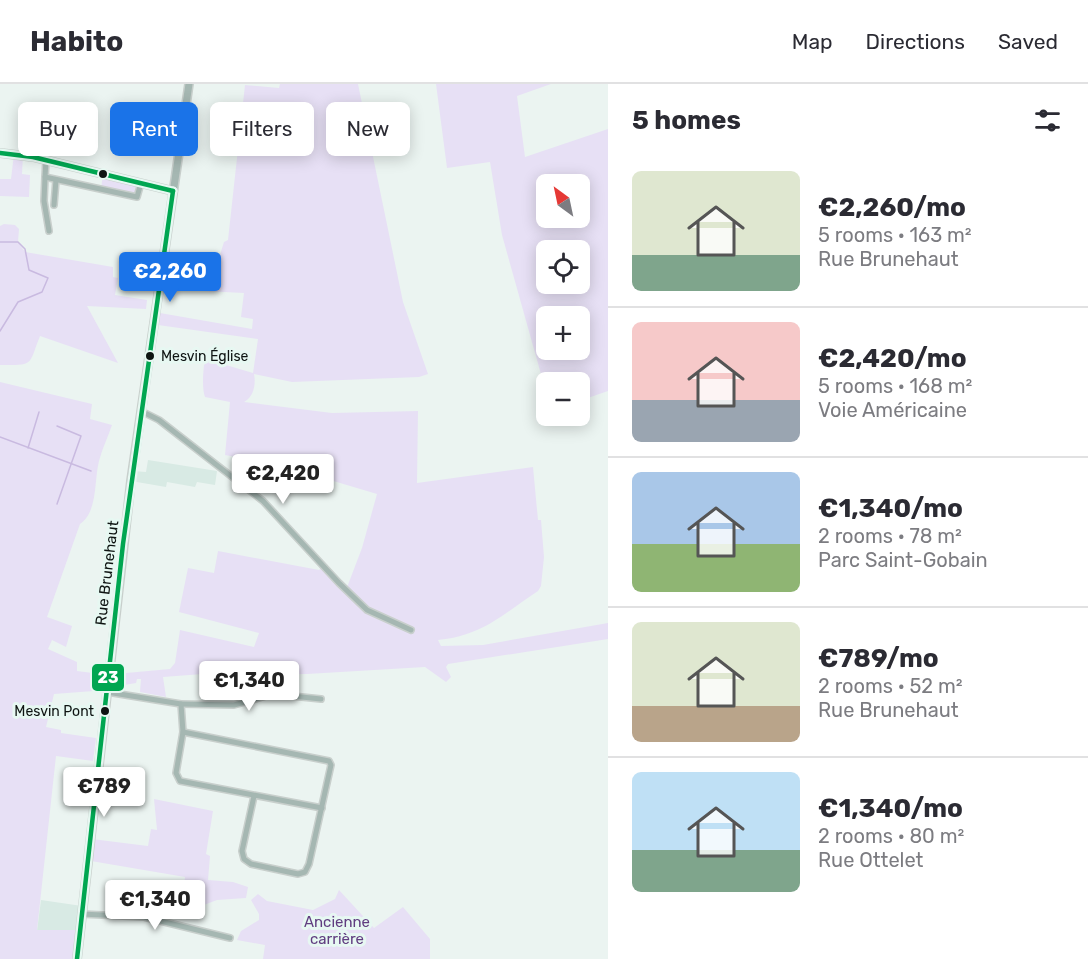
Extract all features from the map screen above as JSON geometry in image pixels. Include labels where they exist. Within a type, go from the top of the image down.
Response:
[{"type":"street","name":"Rue Brunehaut","points":[[77,959],[141,411],[189,84]]},
{"type":"street","points":[[0,153],[46,160],[173,191]]},
{"type":"street","points":[[46,160],[44,201],[50,231]]},
{"type":"street","points":[[45,177],[137,197],[141,183]]},
{"type":"street","points":[[54,205],[56,180]]},
{"type":"street","points":[[141,411],[159,420],[263,501],[339,583],[368,610],[411,630]]},
{"type":"street","points":[[107,692],[194,707],[234,705],[273,694],[321,699]]},
{"type":"street","points":[[181,704],[183,732],[176,773],[179,779],[322,808]]},
{"type":"street","points":[[183,732],[327,760],[331,765],[309,867],[298,874],[251,864],[244,860],[242,851],[254,796]]},
{"type":"street","points":[[81,914],[144,917],[230,938]]},
{"type":"shaded area","points":[[148,460],[217,471],[215,485],[197,482],[195,487],[167,482],[166,487],[131,481],[133,471],[146,472]]},
{"type":"shaded area","points":[[41,900],[82,906],[79,930],[37,931]]},
{"type":"green space","points":[[280,84],[358,84],[362,102],[326,102],[326,156],[373,156],[403,302],[428,374],[419,377],[292,382],[254,374],[254,390],[244,402],[332,413],[418,411],[417,483],[533,467],[544,557],[541,586],[538,591],[491,623],[467,634],[438,640],[441,646],[483,645],[608,623],[608,639],[448,664],[446,667],[451,677],[446,682],[425,667],[307,674],[230,675],[229,672],[163,677],[166,697],[140,692],[141,679],[137,679],[136,683],[112,687],[115,674],[170,669],[175,663],[180,630],[254,647],[259,633],[179,612],[188,568],[214,573],[218,551],[319,570],[323,566],[346,590],[362,548],[377,494],[283,466],[225,455],[230,402],[205,397],[204,365],[209,360],[253,373],[258,339],[158,325],[160,313],[252,329],[253,319],[241,317],[244,293],[203,291],[202,285],[213,277],[224,242],[228,240],[237,156],[314,156],[314,102],[243,102],[245,85],[279,88]]},
{"type":"green space","points":[[436,84],[551,84],[517,96],[525,157],[608,129],[608,391],[590,397],[590,372],[540,372],[537,360],[590,360],[590,306],[536,306],[536,356],[502,235],[490,162],[447,168]]},
{"type":"green space","points":[[14,154],[23,156],[22,174],[30,175],[29,197],[0,196],[0,179],[11,179]]},
{"type":"green space","points":[[103,174],[141,183],[137,197],[101,189]]},
{"type":"green space","points":[[15,225],[19,229],[18,242],[25,252],[113,267],[113,277],[118,278],[115,295],[147,300],[146,309],[87,306],[118,363],[40,336],[29,362],[19,365],[0,365],[0,226]]},
{"type":"green space","points":[[0,382],[92,404],[90,419],[112,425],[97,469],[93,504],[86,519],[80,524],[47,617],[72,626],[66,647],[52,640],[48,649],[77,662],[77,671],[109,675],[104,682],[107,690],[54,694],[46,727],[61,730],[61,733],[96,738],[93,761],[56,756],[37,930],[79,930],[77,959],[0,959]]},
{"type":"green space","points":[[154,799],[213,811],[206,854],[210,856],[208,880],[233,882],[248,887],[246,898],[217,900],[188,911],[181,906],[185,877],[91,861],[92,839],[148,846],[151,829],[157,830]]},
{"type":"green space","name":"Ancienne carrière","points":[[339,890],[374,928],[403,907],[430,939],[430,959],[263,959],[265,945],[237,940],[241,931],[259,920],[259,914],[251,900],[258,894],[267,901],[313,910],[335,899]]},
{"type":"waterway","points":[[0,242],[18,242],[25,249],[29,270],[48,278],[42,292],[18,302],[0,331]]},
{"type":"waterway","points":[[28,448],[39,412]]},
{"type":"waterway","points":[[57,426],[81,436],[57,504]]},
{"type":"waterway","points":[[0,437],[91,471]]},
{"type":"transit line","name":"23","points":[[0,153],[33,157],[173,191]]},
{"type":"transit line","name":"23","points":[[77,959],[123,544],[173,191]]},
{"type":"place","name":"Mesvin Église","points":[[150,356]]},
{"type":"place","name":"Mesvin Pont","points":[[105,711]]}]
